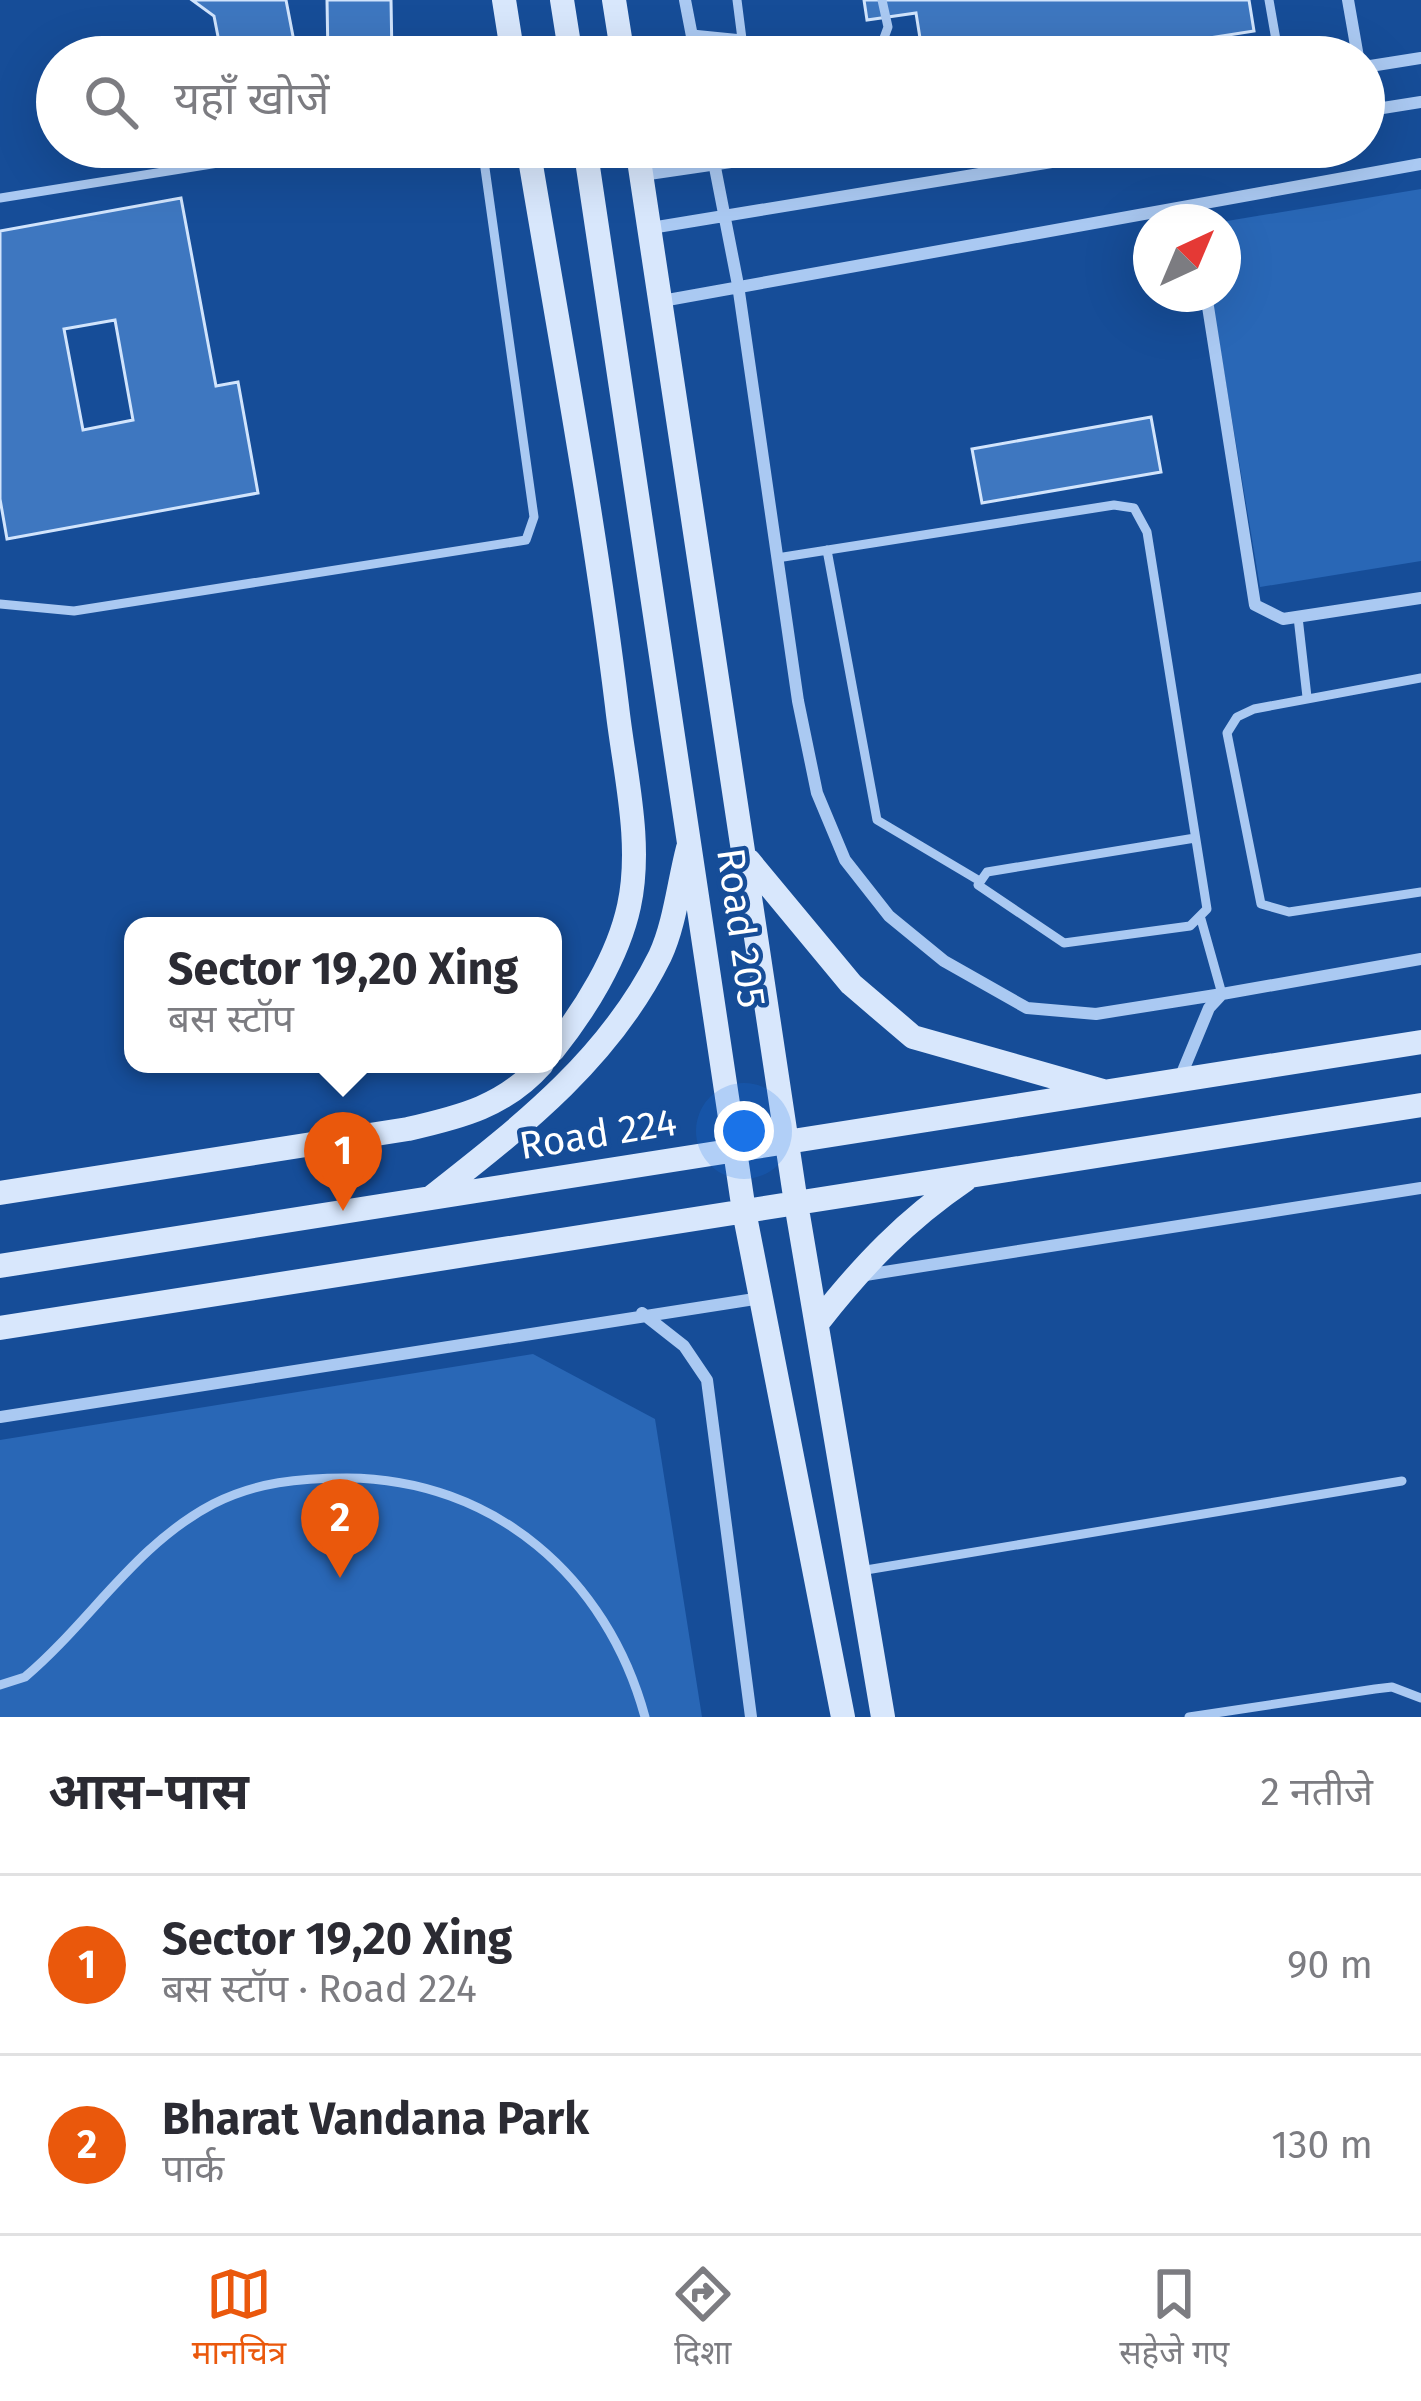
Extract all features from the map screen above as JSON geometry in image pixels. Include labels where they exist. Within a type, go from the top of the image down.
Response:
[{"type":"main road","points":[[504,0],[510,36]]},
{"type":"main road","points":[[562,0],[566,36]]},
{"type":"main road","points":[[614,0],[620,36]]},
{"type":"main road","points":[[531,168],[596,536],[634,850],[629,906],[616,944],[578,1018],[562,1038]]},
{"type":"main road","name":"Road 205","points":[[588,168],[744,1211],[843,1717]]},
{"type":"main road","name":"Road 205","points":[[641,168],[796,1203],[883,1717]]},
{"type":"main road","points":[[431,1197],[518,1129],[606,1046],[662,952],[691,835]]},
{"type":"main road","points":[[748,859],[851,984],[913,1037],[1112,1094]]},
{"type":"main road","name":"Road 224","points":[[0,1265],[1421,1042]]},
{"type":"main road","points":[[0,1193],[475,1114],[509,1095],[532,1073]]},
{"type":"main road","points":[[0,1328],[1421,1105]]},
{"type":"main road","points":[[819,1321],[853,1277],[917,1213],[972,1175]]},
{"type":"street","points":[[685,0],[692,34]]},
{"type":"street","points":[[1348,0],[1354,36]]},
{"type":"street","points":[[1385,64],[1421,58]]},
{"type":"street","points":[[1385,108],[1421,102]]},
{"type":"street","points":[[1241,204],[1421,164]]},
{"type":"street","points":[[642,175],[687,168]]},
{"type":"street","points":[[714,168],[738,285],[817,793],[845,860],[889,916],[944,962],[1027,1008],[1096,1014],[1421,959]]},
{"type":"street","points":[[651,228],[1016,168]]},
{"type":"street","points":[[662,302],[738,285],[1133,224]]},
{"type":"street","points":[[1209,312],[1249,588],[1265,615],[1298,616],[1421,598]]},
{"type":"street","points":[[1179,1079],[1209,1008],[1222,994]]},
{"type":"street","points":[[853,1277],[1421,1188]]},
{"type":"street","points":[[0,1417],[761,1298]]},
{"type":"street","points":[[643,1313],[684,1346],[707,1380],[751,1717]]},
{"type":"lane","points":[[737,0],[742,36]]},
{"type":"lane","points":[[882,0],[889,27],[885,36]]},
{"type":"lane","points":[[1269,0],[1275,36]]},
{"type":"lane","points":[[692,34],[712,36]]},
{"type":"lane","points":[[0,198],[187,168]]},
{"type":"lane","points":[[0,604],[74,611],[526,540],[534,517],[485,168]]},
{"type":"lane","points":[[777,558],[827,550],[1114,505],[1134,508],[1147,532],[1207,909],[1202,919],[1190,926],[1064,943],[984,893],[978,880],[877,820],[827,550]]},
{"type":"lane","points":[[1298,616],[1307,697]]},
{"type":"lane","points":[[1421,678],[1254,709],[1237,717],[1227,733],[1261,904],[1288,912],[1421,892]]},
{"type":"lane","points":[[978,880],[987,872],[1195,838]]},
{"type":"lane","points":[[1202,919],[1222,994]]},
{"type":"lane","points":[[0,1685],[25,1677],[150,1547],[215,1503],[296,1478],[374,1478],[436,1489],[474,1503],[518,1528],[574,1576],[607,1622],[645,1717]]},
{"type":"lane","points":[[860,1571],[1402,1480]]},
{"type":"lane","points":[[1189,1717],[1392,1687],[1421,1698]]},
{"type":"shaded area","points":[[1421,189],[1421,561],[1260,587],[1214,312],[1241,312],[1241,219]]},
{"type":"shaded area","points":[[533,1354],[655,1419],[702,1717],[0,1717],[0,1440]]},
{"type":"building","points":[[192,0],[286,0],[293,36],[218,36],[214,16]]},
{"type":"building","points":[[327,0],[391,0],[392,36],[328,36]]},
{"type":"building","points":[[864,0],[1249,0],[1254,31],[1222,36],[920,36],[916,13],[867,20]]},
{"type":"building","points":[[181,198],[216,386],[238,382],[258,493],[7,539],[0,499],[0,231]],"holes":[[[115,320],[133,420],[83,430],[64,329]]]},
{"type":"building","points":[[1151,417],[1161,472],[982,503],[972,449]]},
{"type":"place","name":"Sector 19,20 Xing","points":[[343,1211]]},
{"type":"place","name":"Bharat Vandana Park","points":[[340,1578]]}]
